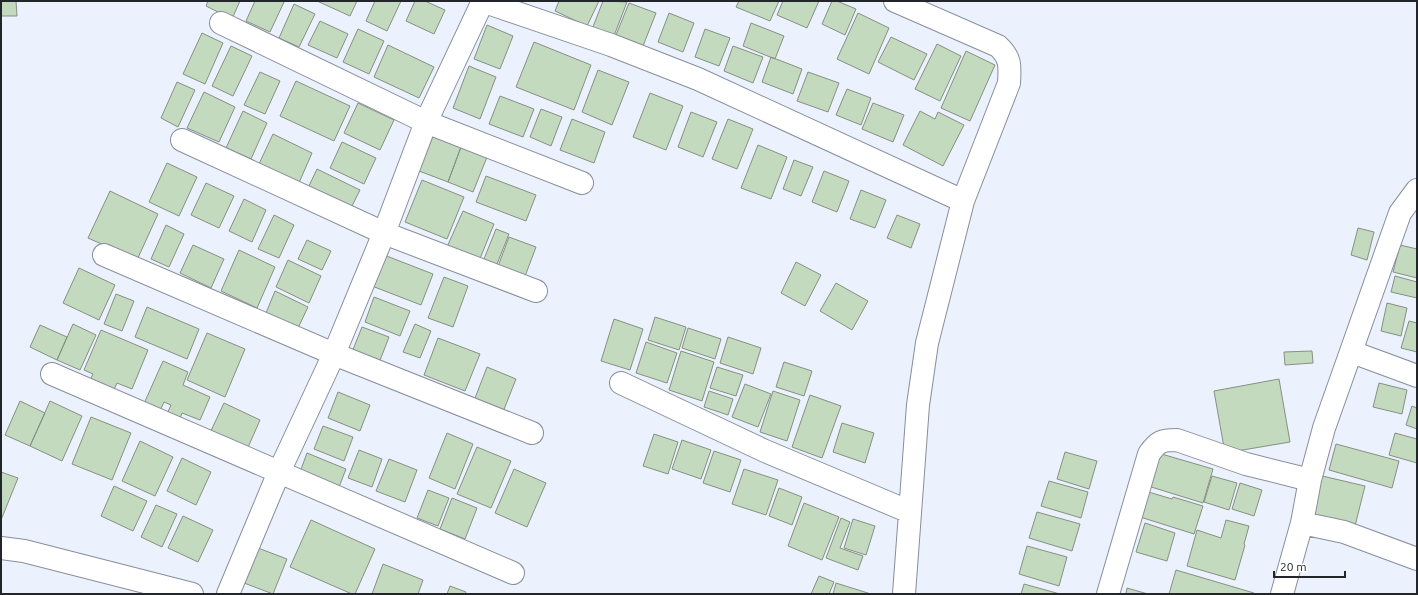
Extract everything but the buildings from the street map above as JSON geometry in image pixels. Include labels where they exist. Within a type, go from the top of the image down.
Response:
[{"type":"street","points":[[228,594],[279,472],[334,354],[384,234],[426,122],[483,1],[611,45],[698,79],[963,201]]},
{"type":"street","points":[[895,1],[998,46],[1004,52],[1010,67],[1009,83],[963,201],[929,336],[918,405],[904,594]]},
{"type":"street","points":[[221,23],[426,122],[582,183]]},
{"type":"street","points":[[182,140],[384,234],[536,290]]},
{"type":"street","points":[[1282,594],[1302,523],[1310,480],[1324,428],[1400,213],[1417,190]]},
{"type":"street","points":[[104,256],[334,354],[532,433]]},
{"type":"street","points":[[1352,352],[1417,376]]},
{"type":"street","points":[[52,374],[513,573]]},
{"type":"street","points":[[621,382],[765,451],[910,512]]},
{"type":"street","points":[[1108,594],[1149,454],[1156,444],[1167,440],[1178,440],[1246,464],[1310,480]]},
{"type":"street","points":[[1302,523],[1344,532],[1417,560]]},
{"type":"street","points":[[1,548],[31,553],[192,594]]}]
